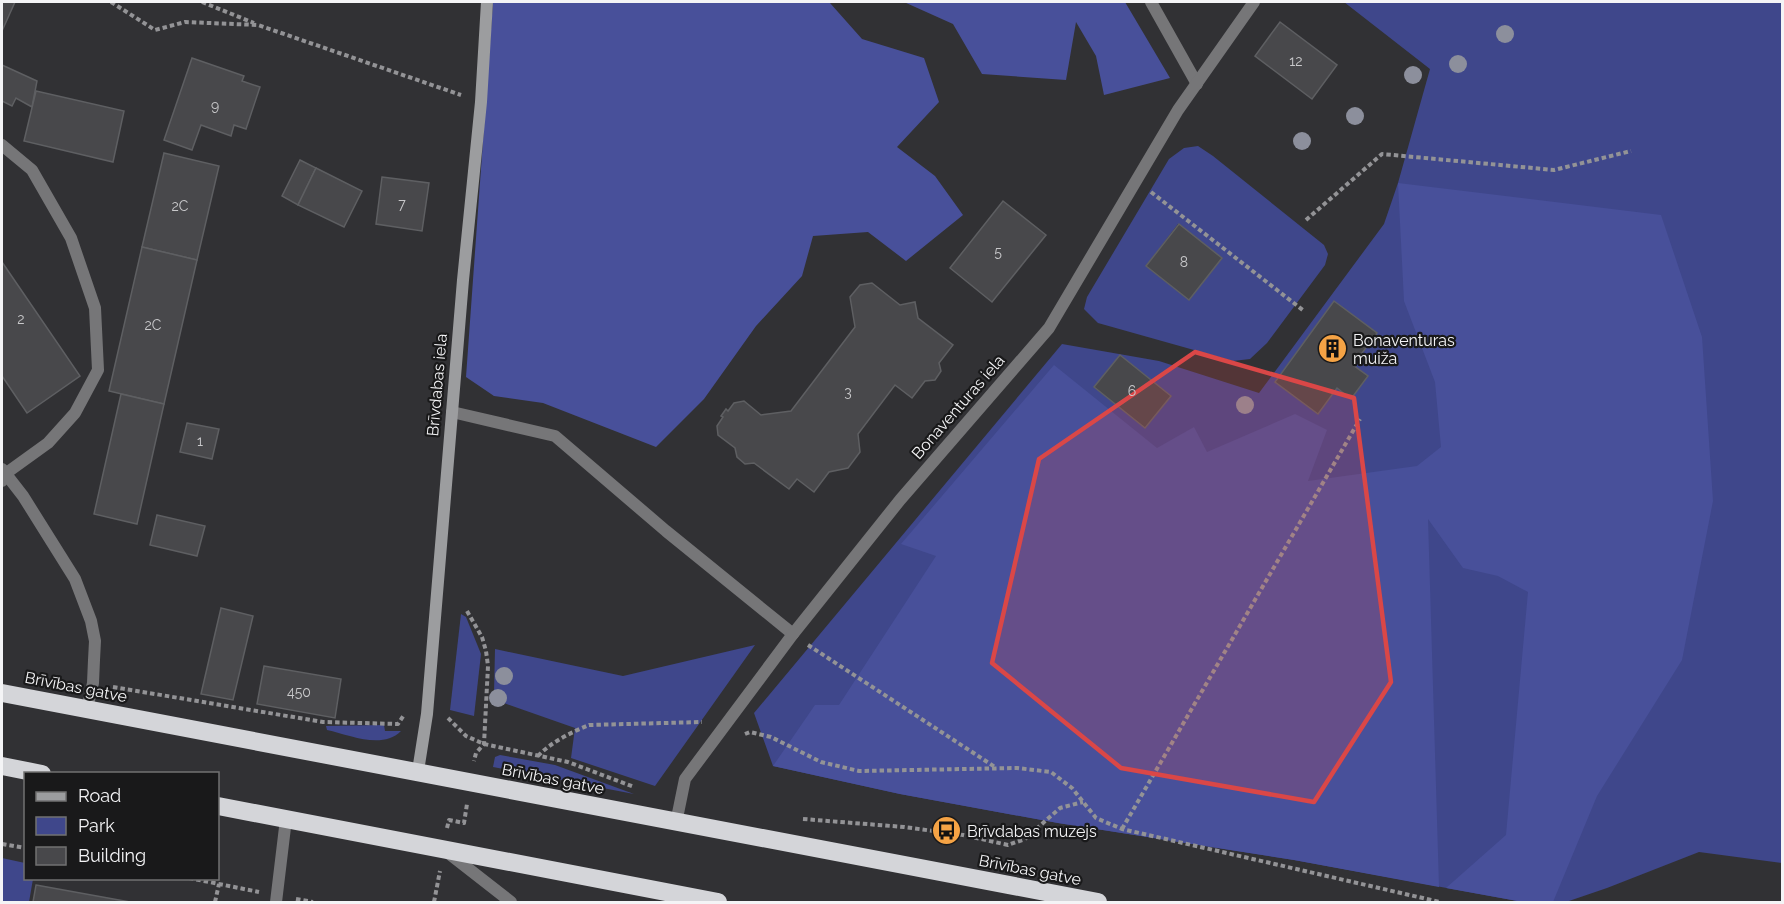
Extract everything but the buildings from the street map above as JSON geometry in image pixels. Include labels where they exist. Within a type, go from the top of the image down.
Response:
[{"type":"highway","name":"Brīvības gatve","points":[[2,693],[1098,903]]},
{"type":"highway","points":[[2,766],[32,772]]},
{"type":"highway","points":[[219,807],[718,903]]},
{"type":"street","name":"Brīvdabas iela","points":[[418,771],[427,714],[463,279],[481,102],[487,2]]},
{"type":"street","points":[[1151,2],[1197,84]]},
{"type":"street","name":"Bonaventuras iela","points":[[676,823],[685,779],[793,634],[900,500],[1049,328],[1178,110],[1254,2]]},
{"type":"street","points":[[2,145],[32,170],[71,238],[94,308],[98,370],[75,413],[48,444],[3,474],[23,496],[75,579],[91,621],[95,641],[93,683],[87,709]]},
{"type":"street","points":[[452,412],[555,436],[666,531],[793,634]]},
{"type":"street","points":[[276,899],[286,819]]},
{"type":"street","points":[[443,850],[511,903]]},
{"type":"path","points":[[111,2],[155,30],[185,22],[258,25]]},
{"type":"path","points":[[202,2],[258,25],[481,102]]},
{"type":"path","points":[[1306,220],[1382,154],[1554,170],[1631,151]]},
{"type":"path","points":[[1136,181],[1304,310]]},
{"type":"path","points":[[1122,829],[1360,419]]},
{"type":"path","points":[[467,611],[482,638],[488,666],[484,744],[476,753],[474,762]]},
{"type":"path","points":[[793,634],[996,768]]},
{"type":"path","points":[[93,683],[323,722],[398,724],[406,709]]},
{"type":"path","points":[[427,714],[449,718],[466,736],[484,744],[568,762],[639,789]]},
{"type":"path","points":[[538,756],[574,731],[589,725],[700,722],[726,725],[771,737],[820,762],[859,771],[1017,768],[1051,772],[1072,788],[1096,818],[1122,829],[1440,903]]},
{"type":"path","points":[[737,737],[750,732]]},
{"type":"path","points":[[798,819],[904,827],[963,835],[1008,845],[1025,839],[1060,808],[1083,802]]},
{"type":"path","points":[[2,844],[24,848]]},
{"type":"path","points":[[195,880],[276,899],[313,903]]},
{"type":"path","points":[[216,903],[219,884]]},
{"type":"highlighted area","points":[[1195,352],[1354,398],[1391,682],[1314,802],[1121,768],[992,663],[1039,459]]},
{"type":"green space","points":[[1344,2],[1782,2],[1782,863],[1699,852],[1566,902],[1523,902],[1294,860],[1058,823],[900,794],[773,766],[754,713],[1062,344],[1159,361],[1259,393],[1384,224],[1430,69]]},
{"type":"green space","points":[[1198,146],[1213,156],[1324,245],[1328,254],[1325,265],[1267,343],[1250,359],[1233,361],[1098,323],[1084,309],[1087,297],[1169,159],[1184,148]],"holes":[[[1178,224],[1222,258],[1189,299],[1146,266]]]},
{"type":"green space","points":[[461,614],[466,617],[481,654],[474,716],[450,710]]},
{"type":"green space","points":[[755,645],[655,786],[571,758],[575,728],[501,702],[502,695],[494,693],[495,649],[623,676]]},
{"type":"green space","points":[[384,725],[385,731],[401,731],[385,740],[375,740],[356,738],[327,730],[326,726]]},
{"type":"green space","points":[[500,755],[555,765],[634,794],[493,767],[495,757]]},
{"type":"green space","points":[[2,858],[24,863],[24,880],[33,880],[29,902],[2,902]]},
{"type":"shaded area","points":[[493,2],[869,2],[830,3],[862,39],[924,58],[939,102],[897,147],[935,176],[963,215],[906,261],[868,232],[813,236],[802,276],[756,326],[704,399],[656,447],[543,403],[494,396],[466,377]]},
{"type":"shaded area","points":[[904,2],[1125,2],[1170,78],[1104,95],[1096,56],[1076,22],[1066,80],[982,74],[953,24]]},
{"type":"shaded area","points":[[1398,183],[1661,215],[1702,337],[1713,501],[1682,660],[1597,796],[1553,902],[1523,902],[1446,888],[1506,835],[1528,592],[1498,576],[1463,568],[1428,519],[1439,887],[1294,860],[1058,823],[900,794],[773,766],[815,705],[839,705],[936,556],[901,544],[1054,365],[1157,448],[1194,427],[1207,452],[1295,414],[1327,430],[1308,481],[1417,466],[1441,447],[1435,382],[1404,301]]},
{"type":"place","name":"Bonaventuras muiža","points":[[1332,349]]},
{"type":"place","name":"Brīvdabas muzejs","points":[[946,831]]}]
